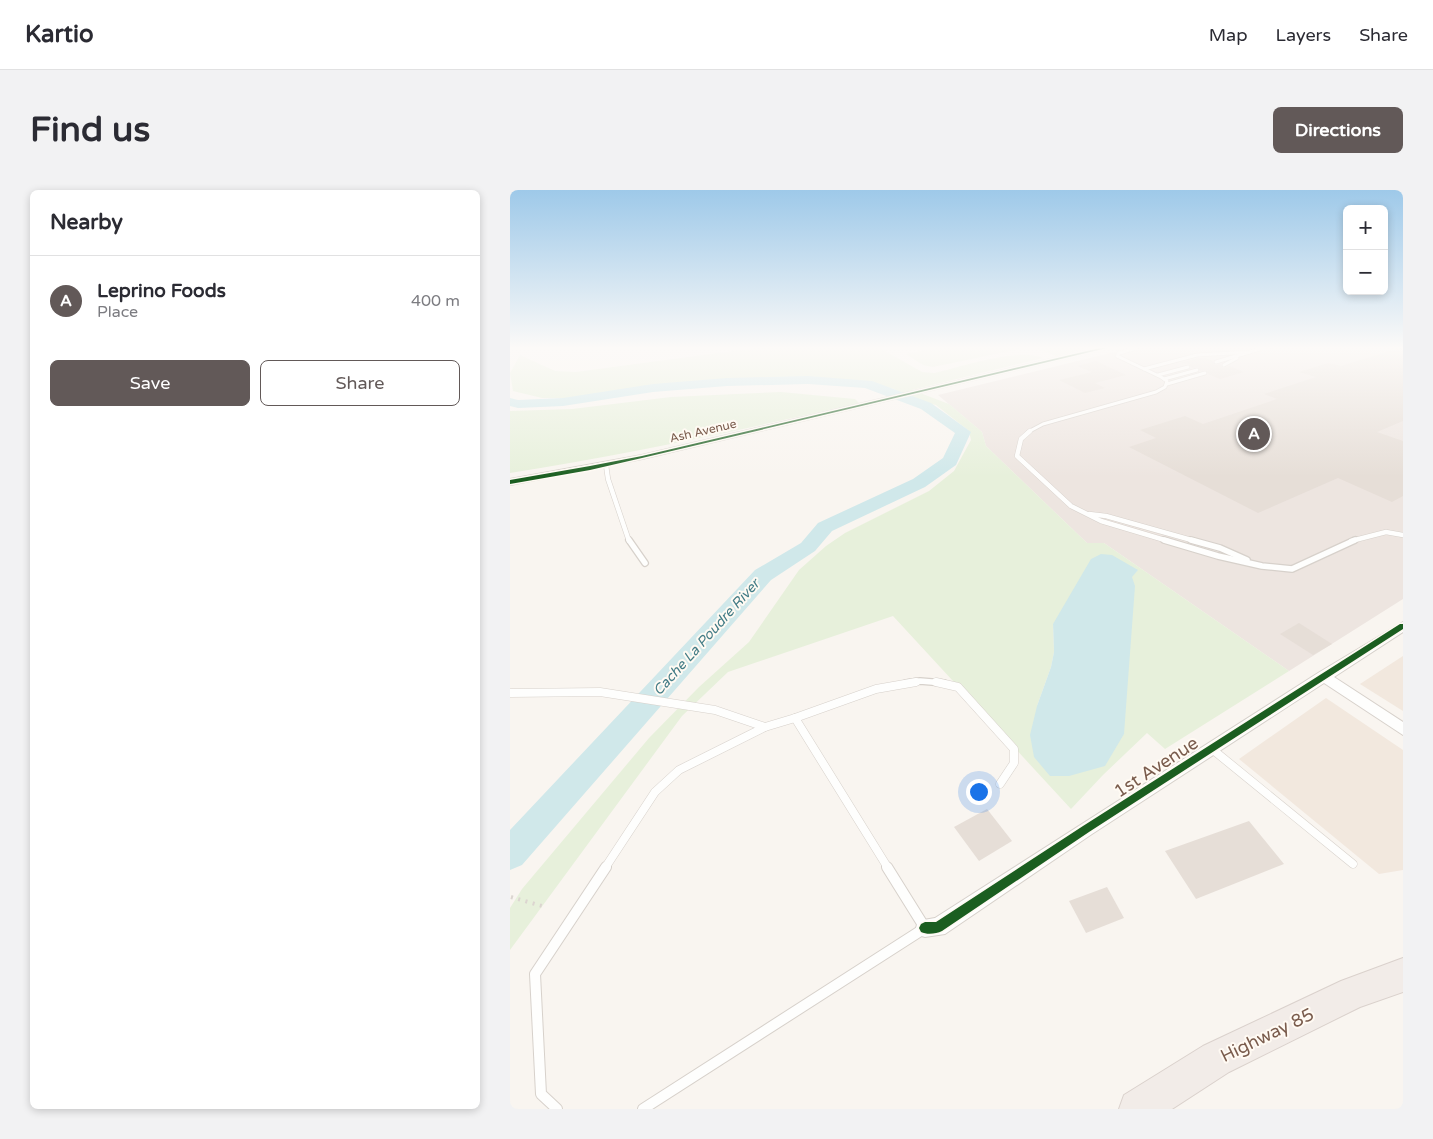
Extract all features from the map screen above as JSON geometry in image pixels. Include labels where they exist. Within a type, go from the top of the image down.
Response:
[{"type":"highway","name":"Highway 85","points":[[1138,1109],[1216,1060],[1353,993],[1403,975]]},
{"type":"street","name":"Ash Avenue","points":[[510,482],[606,465],[923,391]]},
{"type":"street","name":"1st Avenue","points":[[925,928],[938,927],[1403,626]]},
{"type":"street","points":[[1323,676],[1403,729]]},
{"type":"lane","points":[[1159,391],[1043,424],[1028,432],[1018,442],[1017,456],[1071,506],[1101,521],[1182,546],[1262,566],[1292,569],[1351,542],[1386,532],[1403,535]]},
{"type":"lane","points":[[606,465],[608,479],[630,544],[644,563]]},
{"type":"lane","points":[[1386,532],[1403,539]]},
{"type":"lane","points":[[557,1109],[541,1094],[535,974],[656,792],[679,770],[766,727],[890,685],[939,682],[953,684],[958,687],[1014,749],[1014,763],[1000,784]]},
{"type":"lane","points":[[510,693],[600,692],[715,710],[766,727]]},
{"type":"lane","points":[[643,1109],[925,928],[795,718]]},
{"type":"lane","points":[[1212,749],[1353,864]]},
{"type":"path","points":[[512,897],[542,906]]},
{"type":"shaded area","points":[[955,391],[1403,391],[1403,599],[1289,671],[1104,543],[1087,543],[986,446],[982,432],[938,395]]},
{"type":"shaded area","points":[[1403,656],[1403,711],[1360,684]]},
{"type":"shaded area","points":[[1326,698],[1403,750],[1403,870],[1379,874],[1239,759]]},
{"type":"green space","points":[[513,391],[626,391],[581,398],[542,398]]},
{"type":"green space","points":[[897,391],[914,391],[949,404],[982,432],[986,446],[1087,543],[1104,543],[1289,671],[1165,749],[1147,733],[1071,809],[893,616],[728,672],[682,716],[510,950],[510,908],[522,889],[649,738],[699,687],[749,642],[799,570],[826,546],[845,533],[929,491],[954,471],[971,440],[969,431],[936,405],[912,399]],"holes":[[[1138,570],[1037,706],[1051,667],[1054,652],[1053,624]]]},
{"type":"green space","points":[[781,392],[855,399],[859,403],[685,441],[510,473],[510,411],[572,409],[671,397]]},
{"type":"water","points":[[1101,554],[1112,555],[1138,570],[1132,577],[1135,586],[1124,734],[1105,766],[1069,776],[1050,776],[1034,757],[1030,735],[1037,706],[1051,667],[1054,652],[1053,624],[1091,559]]},
{"type":"building","points":[[1274,391],[1403,391],[1403,421],[1377,432],[1403,441],[1403,496],[1392,502],[1338,478],[1258,513],[1129,447],[1156,438],[1140,430],[1185,416],[1203,424],[1277,399],[1264,394]]},
{"type":"building","points":[[1299,623],[1332,644],[1313,655],[1280,634]]},
{"type":"building","points":[[987,809],[1012,841],[979,861],[954,827]]},
{"type":"building","points":[[1249,821],[1284,864],[1196,899],[1165,851]]},
{"type":"building","points":[[1107,887],[1124,918],[1086,933],[1069,901]]},
{"type":"waterway","name":"Cache La Poudre River","points":[[510,402],[518,404],[563,402],[634,391]]},
{"type":"waterway","name":"Cache La Poudre River","points":[[510,854],[763,575],[808,547],[825,527],[919,483],[950,461],[963,432],[926,406],[885,391]]},
{"type":"cycle path","points":[[510,482],[642,457],[923,391]]},
{"type":"cycle path","points":[[925,928],[938,927],[1086,829],[1403,626]]},
{"type":"place","name":"Leprino Foods","points":[[1254,434]]}]
